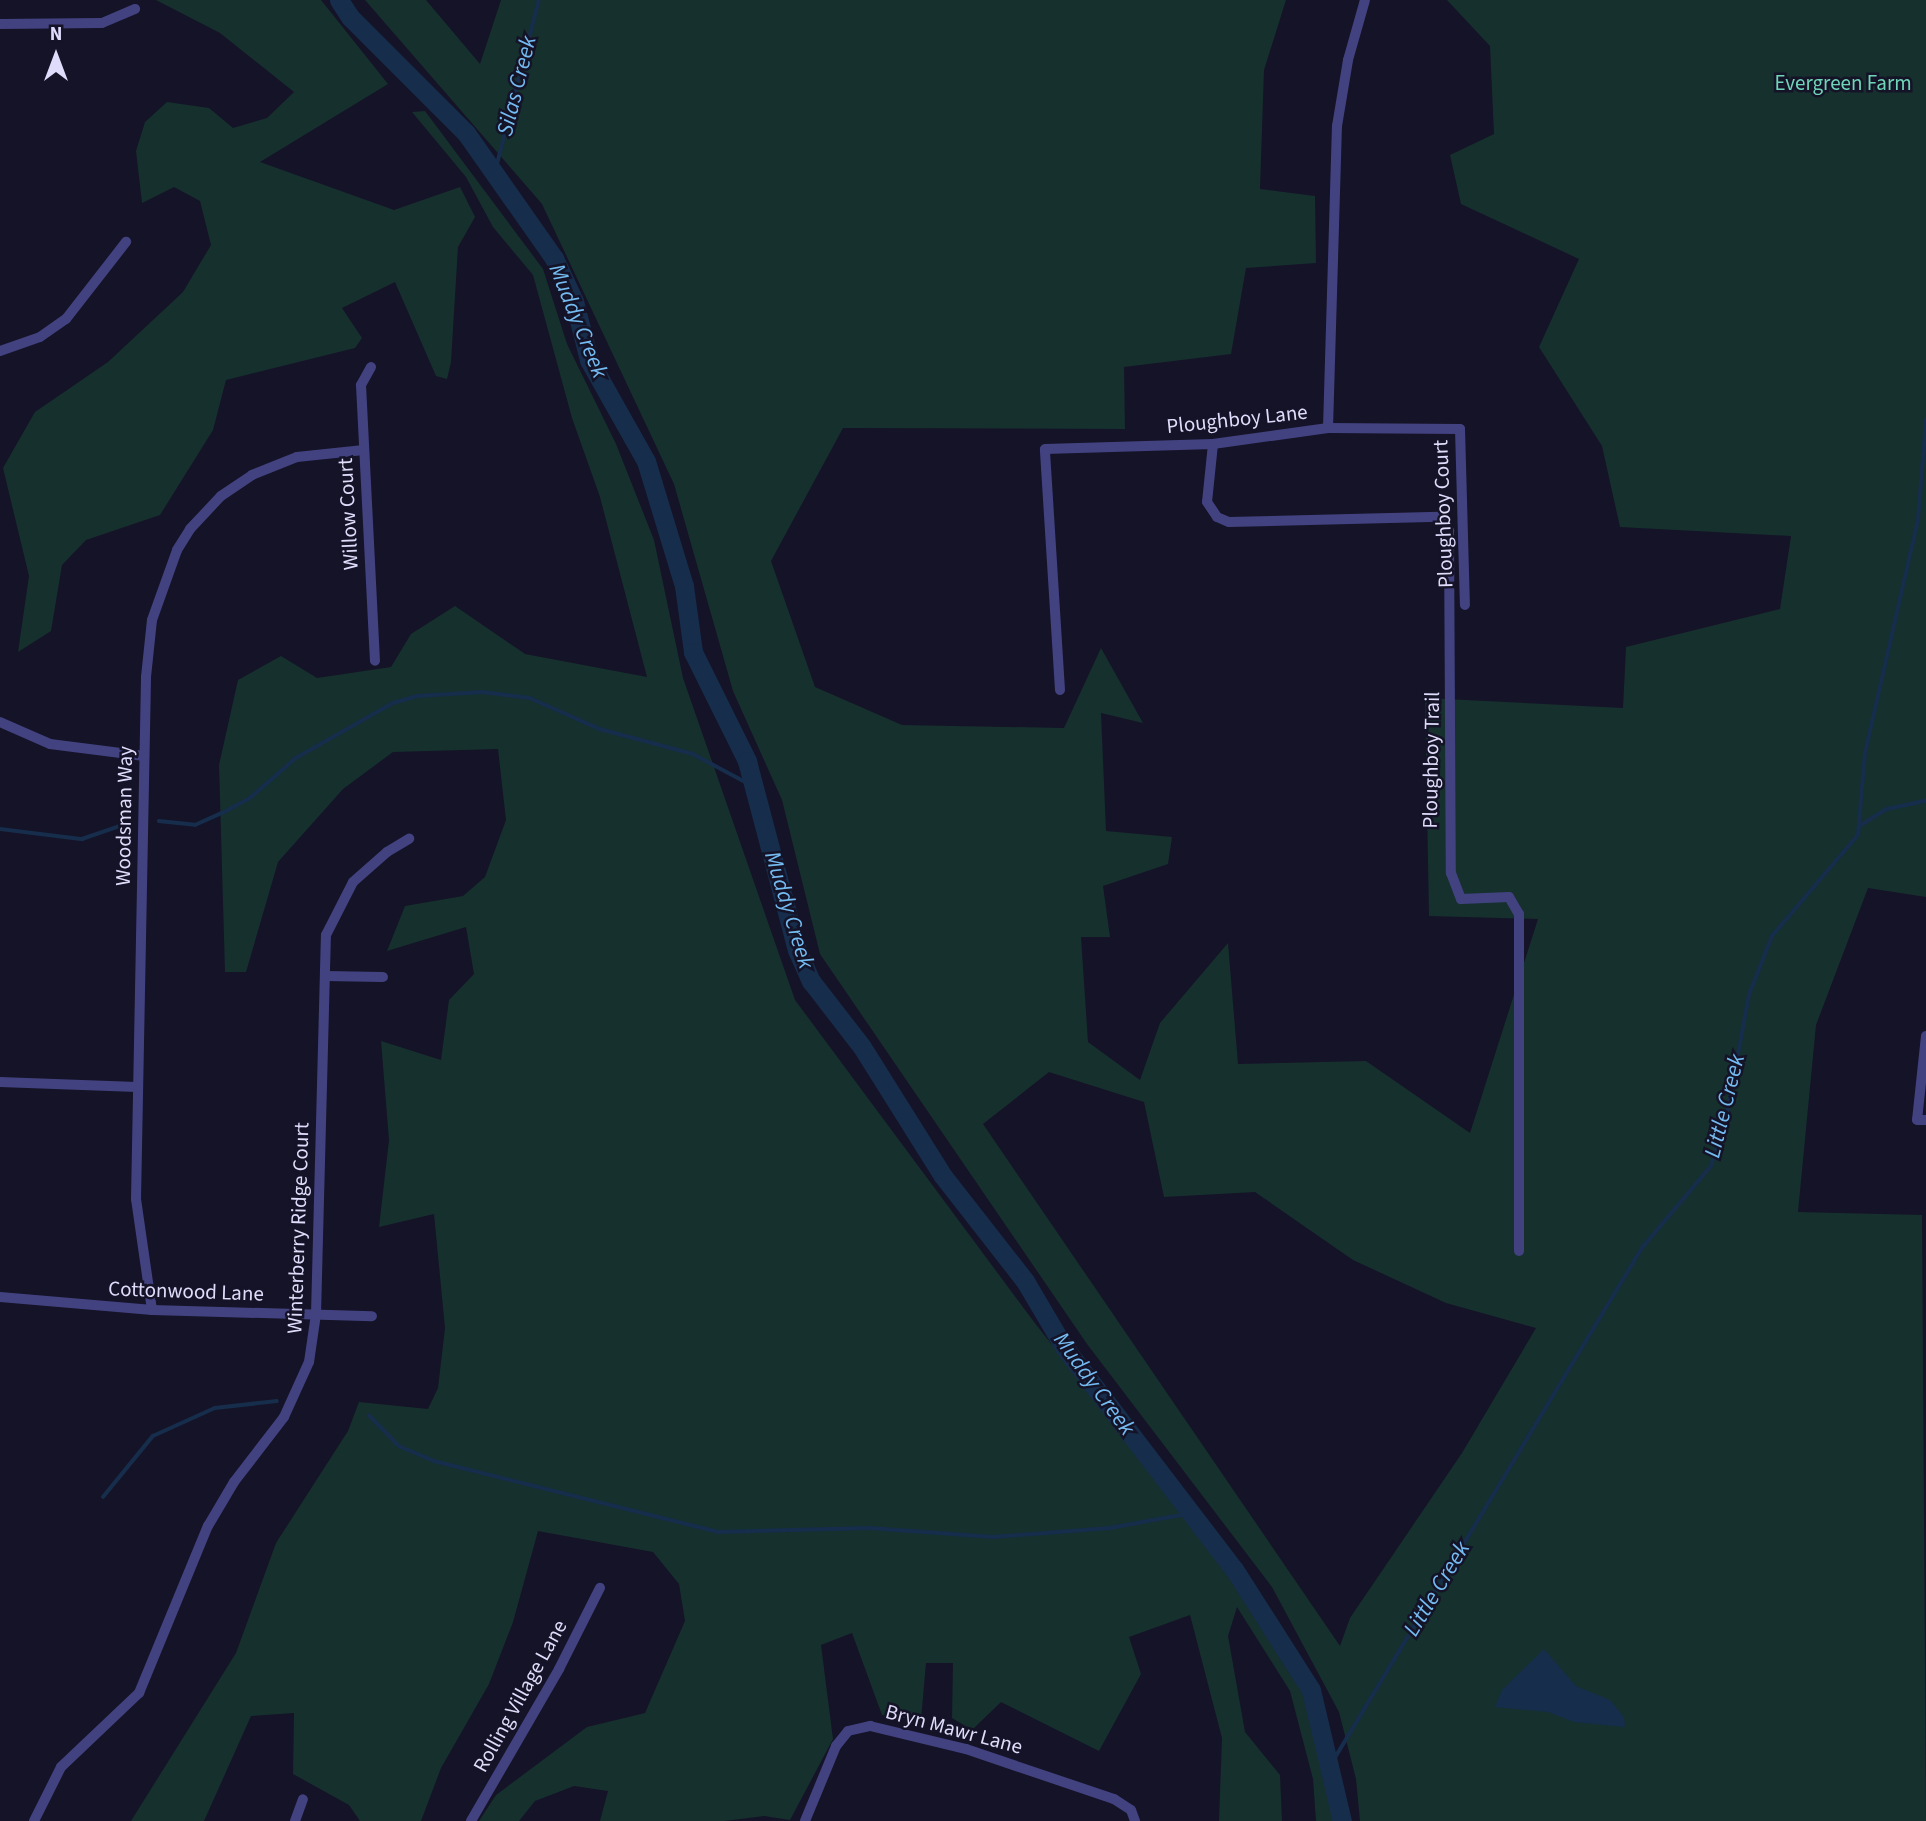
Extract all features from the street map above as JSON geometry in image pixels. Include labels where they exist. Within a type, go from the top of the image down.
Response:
[{"type":"street","name":"Ploughboy Lane","points":[[1060,690],[1045,449],[1213,444],[1328,428],[1337,126],[1348,60],[1365,0]]},
{"type":"street","points":[[0,24],[102,23],[135,9]]},
{"type":"street","points":[[0,351],[40,337],[66,319],[127,242]]},
{"type":"street","name":"Willow Court","points":[[371,367],[361,385],[375,661]]},
{"type":"street","name":"Ploughboy Court","points":[[1328,428],[1460,429],[1465,605]]},
{"type":"street","name":"Ploughboy Trail","points":[[1213,444],[1207,502],[1217,517],[1229,522],[1440,517],[1449,531],[1451,873],[1461,899],[1509,897],[1519,914],[1519,1251]]},
{"type":"street","name":"Woodsman Way","points":[[152,1310],[136,1217],[144,756],[152,620],[166,572],[190,529],[228,491],[275,465],[328,452],[365,450]]},
{"type":"street","points":[[0,722],[50,744],[144,756]]},
{"type":"street","name":"Winterberry Ridge Court","points":[[34,1821],[61,1766],[139,1693],[215,1513],[284,1417],[302,1382],[309,1362],[316,1314],[326,936],[340,902],[363,871],[409,839]]},
{"type":"street","points":[[325,976],[383,978]]},
{"type":"street","points":[[1926,1036],[1917,1120],[1926,1120]]},
{"type":"street","points":[[0,1082],[137,1087]]},
{"type":"street","name":"Cottonwood Lane","points":[[0,1297],[152,1310],[372,1316]]},
{"type":"street","name":"Rolling Village Lane","points":[[471,1821],[559,1669],[600,1588]]},
{"type":"street","name":"Bryn Mawr Lane","points":[[805,1821],[840,1740],[852,1728],[870,1726],[966,1749],[1114,1799],[1131,1811],[1135,1821]]},
{"type":"street","points":[[295,1821],[303,1800]]},
{"type":"green space","points":[[156,0],[321,0],[388,84],[260,162],[394,210],[460,187],[475,217],[458,247],[451,362],[447,379],[436,376],[395,282],[342,308],[362,338],[355,348],[226,380],[213,430],[160,515],[86,540],[62,565],[51,631],[18,652],[29,576],[3,468],[35,412],[108,362],[183,292],[211,245],[200,201],[174,187],[142,203],[136,151],[145,122],[167,102],[209,108],[233,128],[267,118],[294,92],[220,33]]},
{"type":"green space","name":"Evergreen Farm","points":[[365,0],[426,0],[480,64],[501,0],[1286,0],[1264,70],[1260,189],[1315,196],[1316,263],[1246,268],[1231,354],[1124,367],[1125,429],[843,428],[771,561],[815,687],[902,725],[1064,728],[1101,648],[1143,723],[1101,713],[1106,831],[1172,837],[1168,864],[1103,886],[1110,937],[1081,937],[1088,1042],[1140,1080],[1160,1023],[1228,943],[1238,1064],[1366,1061],[1470,1133],[1538,919],[1429,916],[1425,698],[1623,708],[1626,647],[1780,609],[1791,536],[1620,527],[1602,446],[1539,347],[1579,259],[1461,204],[1450,155],[1494,134],[1490,46],[1447,0],[1926,0],[1926,897],[1868,888],[1816,1025],[1798,1212],[1922,1215],[1926,1821],[1360,1821],[1356,1779],[1339,1712],[1272,1587],[1087,1344],[820,954],[782,800],[733,691],[674,484],[542,204]],"holes":[[[1049,1072],[1144,1102],[1164,1197],[1255,1192],[1353,1260],[1446,1303],[1536,1328],[1462,1453],[1350,1618],[1340,1646],[983,1124]]]},
{"type":"green space","points":[[425,111],[543,269],[567,344],[616,444],[654,540],[683,678],[795,1000],[1034,1322],[1179,1505],[1268,1634],[1311,1701],[1335,1821],[1316,1821],[1313,1779],[1290,1691],[1237,1607],[1228,1636],[1245,1732],[1280,1775],[1282,1821],[1219,1821],[1222,1738],[1190,1615],[1129,1637],[1141,1674],[1099,1751],[1001,1702],[972,1730],[952,1718],[953,1663],[926,1663],[921,1720],[882,1715],[852,1633],[821,1645],[833,1739],[790,1820],[764,1816],[724,1821],[600,1821],[608,1791],[574,1786],[535,1801],[519,1821],[479,1821],[496,1795],[587,1727],[645,1713],[685,1621],[679,1584],[653,1552],[538,1531],[513,1622],[489,1684],[441,1768],[421,1821],[360,1821],[349,1805],[293,1774],[294,1713],[251,1716],[204,1821],[131,1821],[236,1653],[276,1543],[348,1431],[359,1402],[428,1409],[438,1388],[445,1328],[434,1214],[379,1227],[389,1140],[381,1041],[441,1060],[449,1000],[474,974],[466,927],[387,951],[405,906],[463,896],[485,877],[506,820],[498,749],[393,752],[343,789],[278,862],[246,972],[225,972],[219,765],[238,680],[281,656],[317,678],[391,667],[411,634],[455,606],[525,654],[647,677],[600,497],[572,418],[533,275],[493,227],[466,177],[412,112]]},
{"type":"water","points":[[1544,1649],[1576,1686],[1610,1700],[1624,1717],[1625,1727],[1574,1722],[1548,1712],[1495,1707],[1502,1690]]},
{"type":"waterway","name":"Muddy Creek","points":[[339,0],[350,17],[466,133],[554,258],[574,301],[589,360],[646,461],[684,586],[693,652],[747,761],[797,950],[811,981],[862,1047],[943,1176],[1025,1281],[1064,1347],[1234,1569],[1311,1690],[1342,1821]]},
{"type":"waterway","name":"Silas Creek","points":[[495,172],[539,0]]},
{"type":"waterway","name":"Little Creek","points":[[1330,1766],[1642,1248],[1711,1166],[1726,1119],[1749,995],[1772,936],[1858,835],[1865,753],[1918,520],[1926,420]]},
{"type":"waterway","points":[[159,821],[195,825],[226,811],[249,799],[296,758],[393,703],[417,696],[483,692],[530,698],[600,729],[693,754],[753,786]]},
{"type":"waterway","points":[[1861,825],[1887,809],[1926,801]]},
{"type":"waterway","points":[[0,829],[82,839],[123,825]]},
{"type":"waterway","points":[[103,1497],[153,1436],[215,1408],[277,1401]]},
{"type":"waterway","points":[[369,1415],[399,1446],[434,1461],[719,1532],[870,1528],[993,1537],[1110,1528],[1192,1513]]}]
